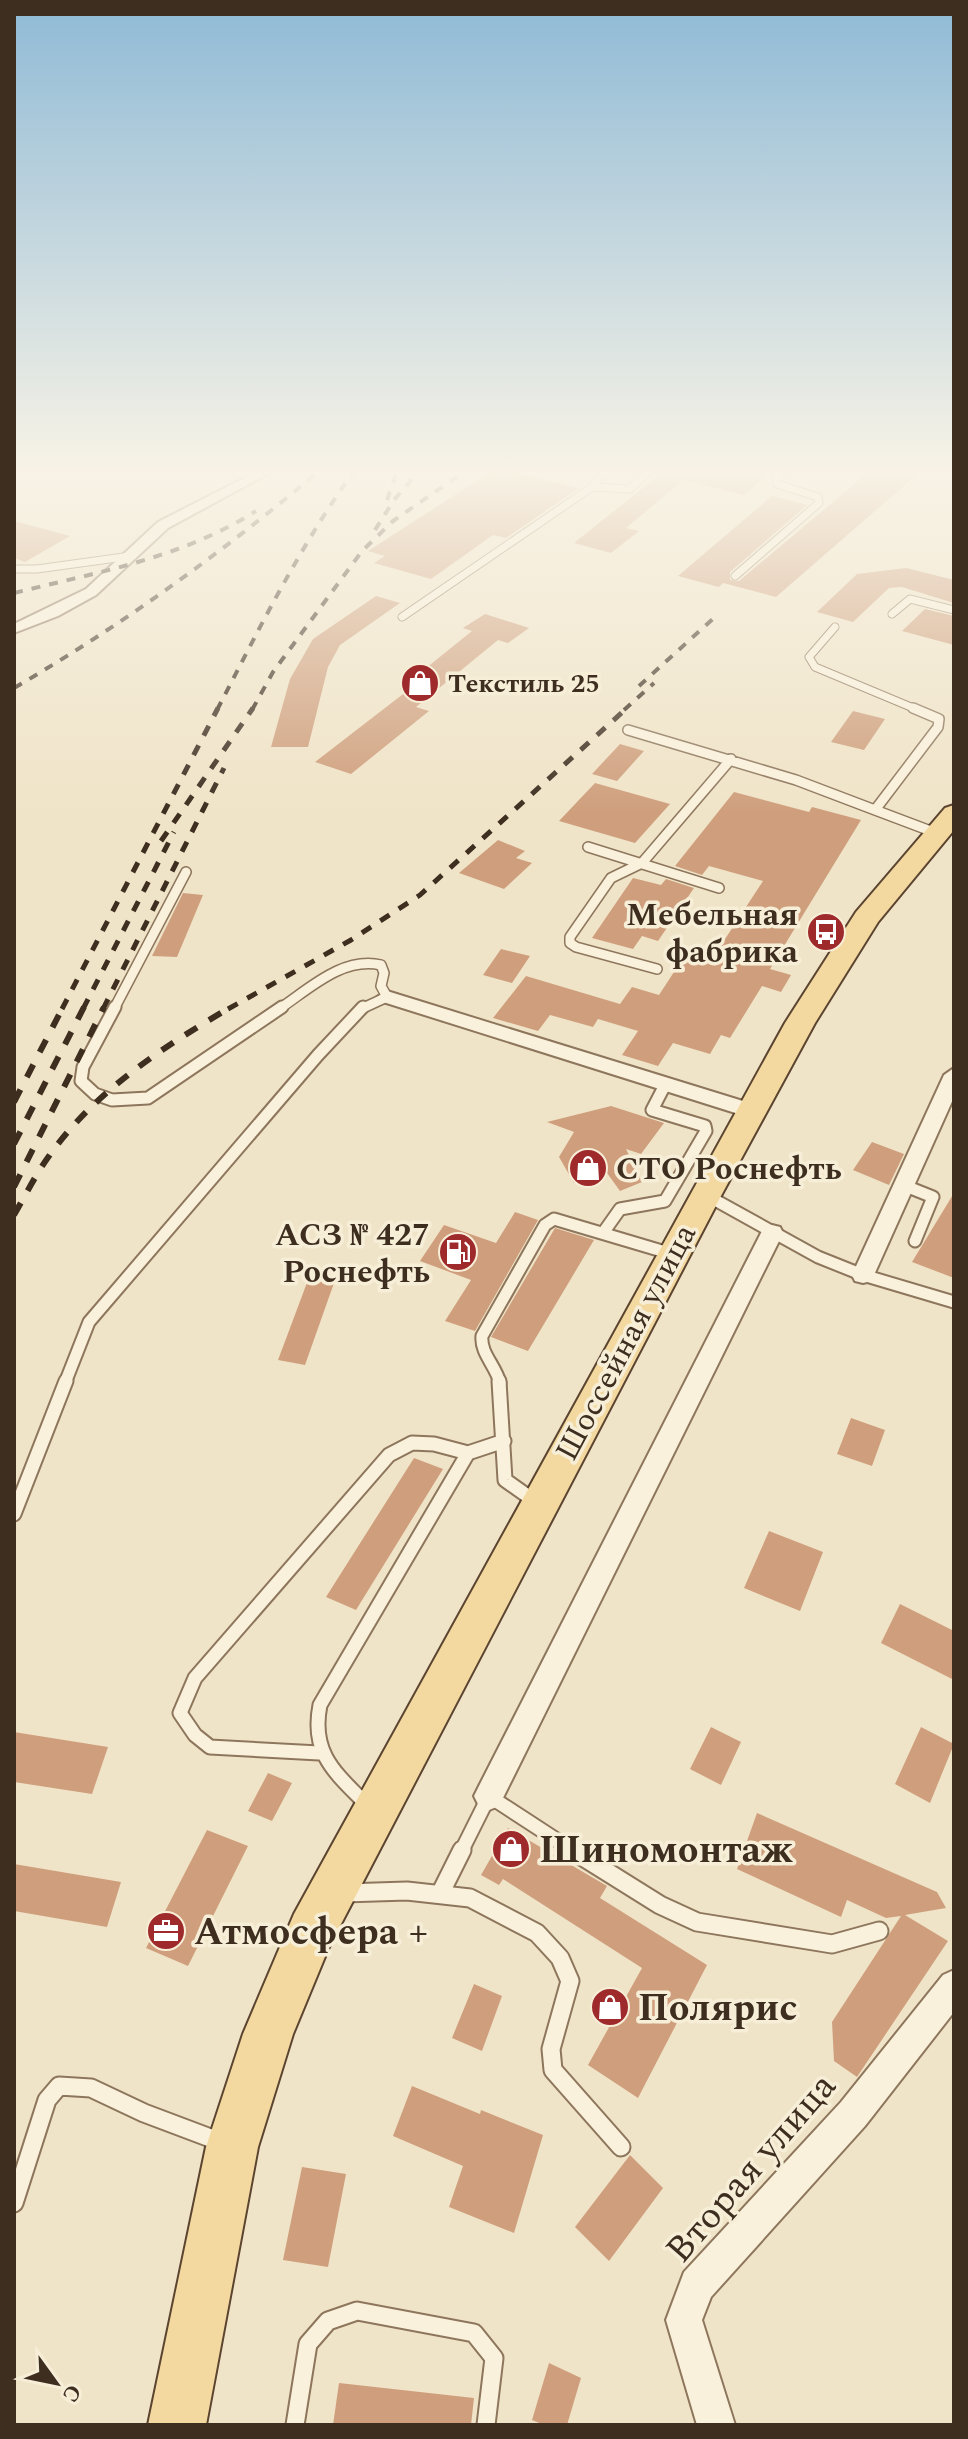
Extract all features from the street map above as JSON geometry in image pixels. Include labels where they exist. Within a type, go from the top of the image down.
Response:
[{"type":"main road","name":"Шоссейная улица","points":[[177,2425],[232,2147],[268,2034],[331,1893],[705,1194],[832,969],[898,876],[948,828]]},
{"type":"street","points":[[14,629],[53,613],[99,585]]},
{"type":"street","points":[[387,997],[752,1111]]},
{"type":"street","points":[[863,1275],[954,1075]]},
{"type":"street","points":[[489,1796],[772,1233]]},
{"type":"street","name":"Вторая улица","points":[[716,2425],[684,2320],[697,2285],[853,2114],[954,1986]]},
{"type":"lane","points":[[402,617],[449,585]]},
{"type":"lane","points":[[892,614],[910,599],[954,610]]},
{"type":"lane","points":[[835,627],[809,657],[815,667],[939,719],[938,727],[875,810]]},
{"type":"lane","points":[[628,730],[731,759],[875,810],[948,828]]},
{"type":"lane","points":[[657,969],[570,943],[570,937],[611,878],[642,863],[731,759]]},
{"type":"lane","points":[[588,847],[719,888]]},
{"type":"lane","points":[[14,1514],[89,1322],[318,1055],[364,1006],[387,997],[381,986],[384,973],[381,965],[372,962],[357,964],[334,972],[148,1098],[129,1102],[89,1091],[81,1081],[83,1067],[186,872]]},
{"type":"lane","points":[[603,1233],[620,1209],[665,1201],[706,1131],[705,1126],[652,1110],[665,1085]]},
{"type":"lane","points":[[903,1185],[933,1197],[915,1241]]},
{"type":"lane","points":[[705,1194],[818,1257],[863,1275],[954,1302]]},
{"type":"lane","points":[[538,1503],[505,1480],[497,1371],[481,1349],[480,1339],[485,1327],[545,1225],[554,1219],[673,1255]]},
{"type":"lane","points":[[319,1753],[210,1747],[195,1735],[180,1713],[195,1678],[389,1455],[412,1443],[434,1444],[468,1453],[504,1441]]},
{"type":"lane","points":[[373,1811],[319,1753],[314,1724],[320,1705],[468,1453]]},
{"type":"lane","points":[[440,1894],[489,1796],[600,1869],[660,1905],[697,1922],[832,1944],[879,1931]]},
{"type":"lane","points":[[331,1893],[407,1891],[470,1898],[537,1933],[560,1958],[570,1981],[551,2049],[553,2070],[621,2147]]},
{"type":"lane","points":[[14,2203],[47,2100],[59,2086],[91,2088],[144,2113],[232,2147]]},
{"type":"lane","points":[[295,2425],[308,2344],[328,2321],[357,2311],[474,2333],[494,2358],[486,2425]]},
{"type":"building","points":[[730,585],[790,585],[776,597]]},
{"type":"building","points":[[846,585],[954,585],[954,603],[902,587],[889,588],[853,622],[817,612]]},
{"type":"building","points":[[376,596],[400,603],[340,645],[328,667],[308,747],[271,747],[290,679],[313,639]]},
{"type":"building","points":[[925,609],[954,616],[954,645],[902,631]]},
{"type":"building","points":[[485,614],[529,628],[508,643],[498,640],[416,707],[429,711],[351,774],[315,762],[407,691],[400,689],[472,631],[463,628]]},
{"type":"building","points":[[853,711],[885,719],[864,750],[831,742]]},
{"type":"building","points":[[620,744],[644,751],[617,781],[592,774]]},
{"type":"building","points":[[595,783],[670,804],[635,843],[559,821]]},
{"type":"building","points":[[734,792],[809,812],[812,807],[861,820],[770,969],[791,975],[781,992],[762,986],[730,1038],[721,1035],[710,1054],[673,1043],[658,1066],[622,1055],[638,1031],[598,1019],[593,1027],[550,1015],[538,1031],[493,1018],[526,976],[620,1004],[632,987],[659,995],[685,955],[710,962],[763,881],[709,866],[702,875],[675,866]]},
{"type":"building","points":[[498,840],[525,851],[516,858],[532,863],[504,889],[459,873]]},
{"type":"building","points":[[633,878],[661,885],[666,879],[694,888],[658,941],[642,936],[633,949],[592,938]]},
{"type":"building","points":[[183,893],[203,895],[177,957],[152,956]]},
{"type":"building","points":[[501,949],[530,956],[512,983],[483,975]]},
{"type":"building","points":[[611,1106],[664,1123],[641,1154],[626,1149],[642,1182],[620,1191],[607,1173],[574,1183],[559,1157],[574,1132],[547,1122]]},
{"type":"building","points":[[872,1142],[904,1154],[889,1185],[853,1170]]},
{"type":"building","points":[[954,1193],[954,1278],[912,1262]]},
{"type":"building","points":[[515,1212],[538,1220],[475,1331],[445,1321],[471,1280],[420,1261],[444,1225],[496,1243]]},
{"type":"building","points":[[555,1228],[594,1240],[528,1351],[491,1337]]},
{"type":"building","points":[[308,1280],[334,1283],[305,1365],[278,1360]]},
{"type":"building","points":[[851,1418],[885,1430],[872,1466],[837,1454]]},
{"type":"building","points":[[414,1458],[443,1469],[356,1610],[326,1597]]},
{"type":"building","points":[[769,1531],[823,1552],[800,1611],[744,1588]]},
{"type":"building","points":[[900,1604],[954,1631],[954,1680],[881,1643]]},
{"type":"building","points":[[711,1727],[741,1742],[721,1785],[690,1769]]},
{"type":"building","points":[[921,1727],[954,1744],[930,1803],[895,1784]]},
{"type":"building","points":[[14,1732],[108,1747],[92,1794],[14,1782]]},
{"type":"building","points":[[268,1773],[292,1783],[272,1821],[248,1811]]},
{"type":"building","points":[[757,1813],[937,1892],[946,1908],[905,1915],[948,1941],[857,2077],[834,2061],[832,2022],[901,1916],[886,1918],[847,1900],[841,1917],[737,1869]]},
{"type":"building","points":[[508,1828],[607,1886],[600,1898],[707,1965],[638,2098],[588,2065],[642,1968],[503,1879],[499,1885],[481,1875]]},
{"type":"building","points":[[207,1830],[248,1846],[188,1966],[146,1948]]},
{"type":"building","points":[[14,1864],[121,1882],[107,1927],[14,1911]]},
{"type":"building","points":[[474,1984],[502,1996],[482,2051],[452,2038]]},
{"type":"building","points":[[412,2086],[480,2114],[481,2110],[543,2135],[514,2233],[449,2207],[463,2166],[393,2136]]},
{"type":"building","points":[[630,2155],[663,2188],[609,2261],[575,2227]]},
{"type":"building","points":[[302,2167],[346,2174],[328,2267],[283,2260]]},
{"type":"building","points":[[549,2363],[581,2378],[567,2425],[544,2425],[532,2420]]},
{"type":"building","points":[[339,2383],[474,2398],[471,2425],[333,2425]]},
{"type":"railway","points":[[14,593],[47,585]]},
{"type":"railway","points":[[14,688],[94,639],[173,585]]},
{"type":"railway","points":[[217,710],[283,585]]},
{"type":"railway","points":[[252,710],[273,672],[337,585]]},
{"type":"railway","points":[[639,686],[716,616]]},
{"type":"railway","points":[[624,710],[654,683]]},
{"type":"railway","points":[[62,1009],[218,708]]},
{"type":"railway","points":[[161,841],[253,708]]},
{"type":"railway","points":[[228,1009],[351,940],[420,895],[627,708]]},
{"type":"railway","points":[[103,1009],[224,768]]},
{"type":"railway","points":[[83,1009],[174,832]]},
{"type":"railway","points":[[14,1102],[63,1007]]},
{"type":"railway","points":[[14,1144],[84,1007]]},
{"type":"railway","points":[[14,1215],[49,1156],[87,1111],[132,1072],[231,1007]]},
{"type":"railway","points":[[14,1187],[103,1009]]},
{"type":"place","name":"Текстиль 25","points":[[420,683]]},
{"type":"place","name":"Мебельная фабрика","points":[[826,932]]},
{"type":"place","name":"СТО Роснефть","points":[[588,1168]]},
{"type":"place","name":"АСЗ № 427 Роснефть","points":[[458,1252]]},
{"type":"place","name":"Шиномонтаж","points":[[511,1849]]},
{"type":"place","name":"Атмосфера +","points":[[166,1931]]},
{"type":"place","name":"Полярис","points":[[610,2007]]}]
